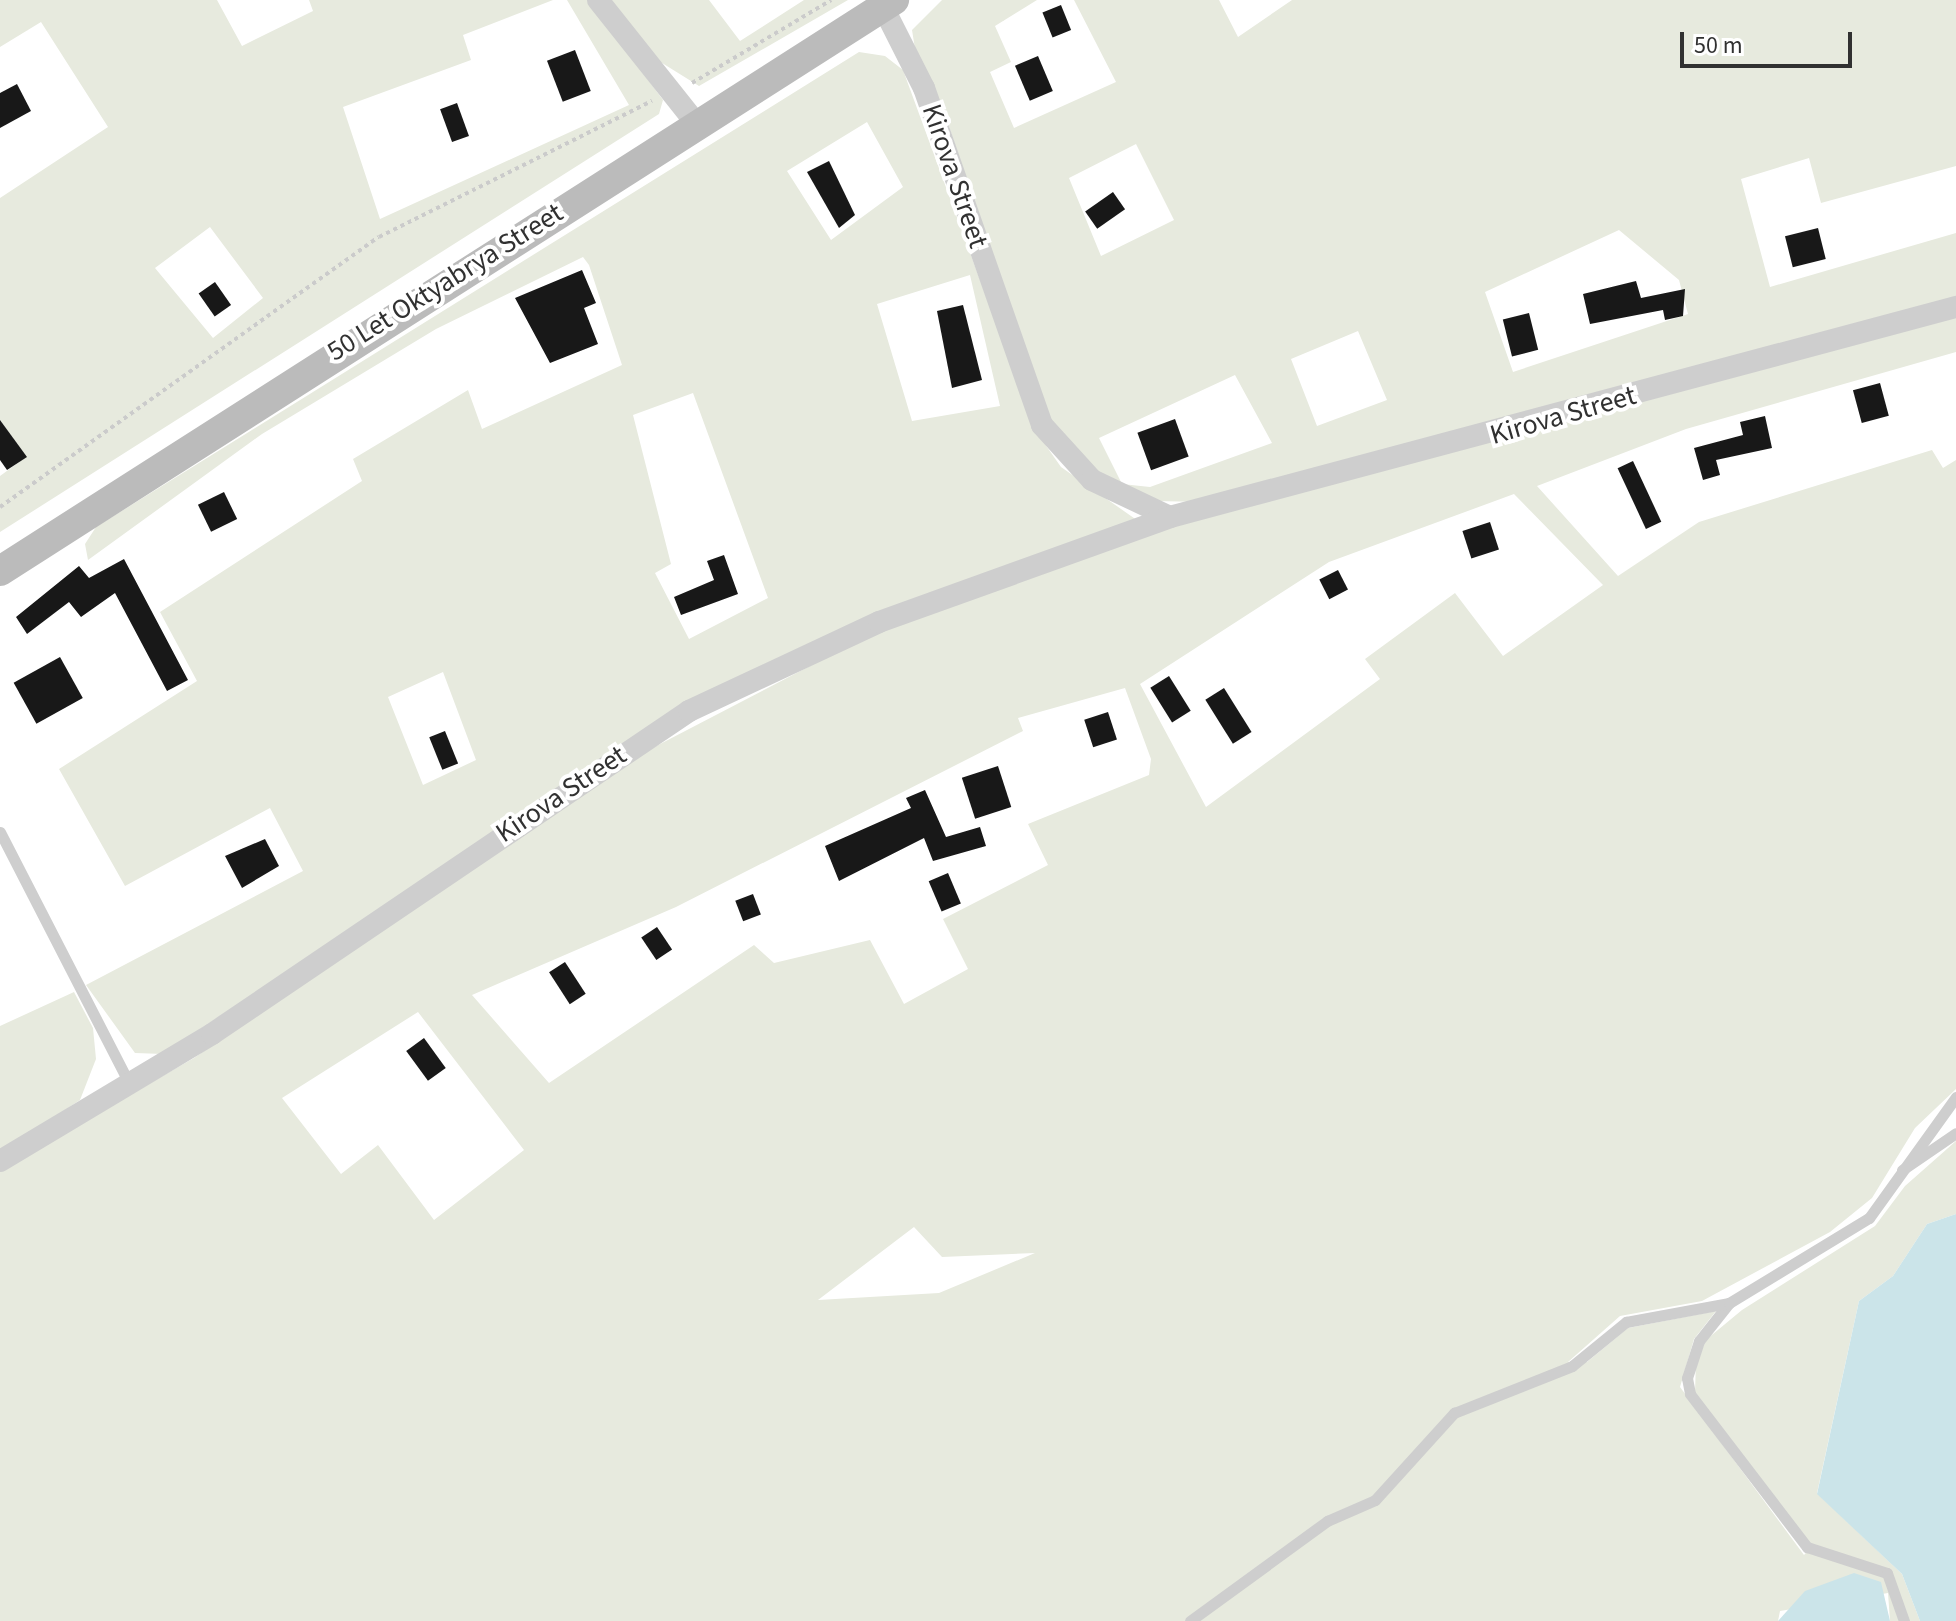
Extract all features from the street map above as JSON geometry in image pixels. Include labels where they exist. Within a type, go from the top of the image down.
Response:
[{"type":"main road","name":"50 Let Oktyabrya Street","points":[[0,571],[696,123],[888,4]]},
{"type":"street","points":[[598,0],[696,123]]},
{"type":"street","name":"Kirova Street","points":[[888,4],[924,88],[1042,425],[1092,480],[1170,517]]},
{"type":"street","name":"Kirova Street","points":[[0,1161],[129,1083],[689,711],[879,622],[1170,517],[1956,307]]},
{"type":"lane","points":[[0,832],[129,1083]]},
{"type":"lane","points":[[1904,1621],[1887,1573],[1807,1547],[1690,1394],[1687,1378],[1699,1341],[1729,1303],[1869,1218],[1895,1175],[1956,1097]]},
{"type":"lane","points":[[1895,1175],[1956,1133]]},
{"type":"lane","points":[[1190,1621],[1327,1521],[1375,1500],[1454,1413],[1572,1366],[1626,1322],[1729,1303]]},
{"type":"path","points":[[0,507],[379,237],[671,92],[831,0]]},
{"type":"shaded area","points":[[0,0],[217,0],[242,46],[313,11],[309,0],[553,0],[463,35],[471,60],[343,107],[380,219],[629,105],[567,0],[589,0],[663,100],[659,114],[0,532],[0,476],[26,457],[0,420],[0,198],[108,127],[41,22],[0,47]],"holes":[[[210,227],[263,298],[213,338],[155,268]]]},
{"type":"shaded area","points":[[607,0],[709,0],[740,41],[804,0],[848,0],[699,86],[646,53]]},
{"type":"shaded area","points":[[942,0],[1037,0],[995,26],[1011,62],[990,72],[1014,128],[1116,82],[1074,0],[1219,0],[1238,37],[1292,0],[1956,0],[1956,166],[1821,203],[1809,158],[1741,179],[1770,287],[1956,233],[1956,299],[1206,502],[1154,501],[1107,487],[1046,420],[946,117],[916,55],[912,30]],"holes":[[[1136,144],[1174,220],[1101,256],[1069,178]],[[1619,230],[1679,280],[1688,314],[1513,372],[1485,292]],[[1358,331],[1387,400],[1317,426],[1291,359]],[[1235,375],[1272,443],[1150,487],[1122,484],[1099,438]]]},
{"type":"shaded area","points":[[859,52],[885,56],[903,70],[1035,430],[1061,467],[1141,523],[691,702],[163,1054],[135,1053],[86,985],[303,871],[270,808],[125,886],[59,769],[197,681],[160,612],[362,481],[353,459],[468,390],[482,429],[622,365],[589,265],[583,257],[436,329],[262,434],[88,560],[85,544],[96,527]],"holes":[[[867,122],[903,187],[831,240],[787,171]],[[970,275],[1000,406],[912,421],[877,304]],[[693,393],[768,598],[689,639],[655,573],[671,564],[633,415]],[[443,672],[476,760],[423,785],[388,697]]]},
{"type":"shaded area","points":[[1956,316],[1956,352],[1686,429],[1537,486],[1618,576],[1699,522],[1932,450],[1943,468],[1956,460],[1956,1089],[1915,1128],[1872,1198],[1830,1232],[1702,1301],[1620,1316],[1568,1362],[1587,1362],[1628,1328],[1716,1311],[1694,1339],[1680,1387],[1804,1555],[1812,1546],[1695,1393],[1696,1360],[1707,1339],[1742,1310],[1875,1226],[1905,1186],[1956,1141],[1956,1214],[1927,1224],[1893,1276],[1859,1301],[1817,1493],[1902,1574],[1920,1621],[1890,1621],[1888,1593],[1780,1611],[1778,1621],[0,1621],[0,1169],[194,1058],[614,768],[879,630],[1148,532]],"holes":[[[1514,494],[1603,585],[1503,656],[1455,593],[1365,659],[1380,679],[1206,807],[1140,684],[1329,562]],[[1125,688],[1151,759],[1149,775],[1028,824],[1048,865],[943,919],[968,969],[904,1004],[870,940],[774,963],[754,945],[549,1083],[472,995],[676,907],[1023,731],[1018,718]],[[418,1012],[524,1150],[434,1220],[378,1145],[341,1174],[282,1098]],[[914,1227],[942,1257],[1035,1253],[939,1293],[818,1300]]]},
{"type":"shaded area","points":[[74,992],[93,1028],[96,1059],[80,1100],[0,1153],[0,1026]]},
{"type":"water","points":[[1956,1214],[1956,1621],[1920,1621],[1902,1574],[1817,1494],[1859,1301],[1893,1276],[1927,1224]]},
{"type":"water","points":[[1854,1573],[1881,1582],[1890,1621],[1778,1621],[1805,1591]]},
{"type":"building","points":[[1061,5],[1071,30],[1053,38],[1042,12]]},
{"type":"building","points":[[575,50],[591,91],[563,102],[547,61]]},
{"type":"building","points":[[1038,56],[1053,91],[1030,101],[1015,66]]},
{"type":"building","points":[[17,84],[31,111],[0,128],[0,93]]},
{"type":"building","points":[[457,103],[469,136],[452,142],[440,109]]},
{"type":"building","points":[[829,161],[855,215],[839,228],[807,172]]},
{"type":"building","points":[[1113,192],[1125,209],[1097,229],[1085,212]]},
{"type":"building","points":[[1818,228],[1826,259],[1793,267],[1785,236]]},
{"type":"building","points":[[582,270],[596,303],[584,308],[598,344],[550,363],[515,298]]},
{"type":"building","points":[[1636,281],[1641,298],[1685,289],[1683,316],[1665,320],[1663,310],[1590,324],[1583,294]]},
{"type":"building","points":[[215,282],[231,305],[215,316],[199,293]]},
{"type":"building","points":[[963,305],[982,380],[952,388],[937,311]]},
{"type":"building","points":[[1529,313],[1538,350],[1512,356],[1503,320]]},
{"type":"building","points":[[1880,383],[1889,416],[1862,423],[1853,390]]},
{"type":"building","points":[[1765,416],[1772,448],[1716,460],[1720,475],[1703,480],[1694,448],[1743,435],[1740,422]]},
{"type":"building","points":[[1175,419],[1189,457],[1151,470],[1137,433]]},
{"type":"building","points":[[0,420],[27,457],[7,470],[0,460]]},
{"type":"building","points":[[1633,461],[1661,522],[1646,529],[1618,468]]},
{"type":"building","points":[[224,492],[237,519],[211,532],[198,505]]},
{"type":"building","points":[[1490,522],[1499,550],[1471,559],[1462,531]]},
{"type":"building","points":[[724,555],[738,594],[681,615],[674,597],[714,580],[707,561]]},
{"type":"building","points":[[124,559],[188,680],[167,691],[115,593],[81,617],[69,602],[27,634],[16,617],[79,566],[89,578]]},
{"type":"building","points":[[1338,570],[1348,590],[1329,599],[1319,580]]},
{"type":"building","points":[[60,657],[83,698],[36,724],[14,683]]},
{"type":"building","points":[[1169,676],[1191,711],[1172,722],[1150,688]]},
{"type":"building","points":[[1224,688],[1252,732],[1233,744],[1205,700]]},
{"type":"building","points":[[1108,712],[1117,740],[1093,747],[1084,720]]},
{"type":"building","points":[[445,731],[458,763],[442,770],[429,737]]},
{"type":"building","points":[[998,766],[1011,807],[975,819],[962,778]]},
{"type":"building","points":[[925,790],[946,837],[980,827],[986,846],[933,861],[924,838],[839,881],[825,846],[911,808],[906,798]]},
{"type":"building","points":[[265,839],[279,866],[242,888],[225,856]]},
{"type":"building","points":[[948,873],[961,903],[942,912],[929,881]]},
{"type":"building","points":[[753,894],[761,915],[743,921],[735,901]]},
{"type":"building","points":[[657,927],[672,949],[656,960],[641,938]]},
{"type":"building","points":[[565,962],[586,994],[570,1004],[549,972]]},
{"type":"building","points":[[424,1038],[446,1068],[428,1081],[406,1051]]}]
